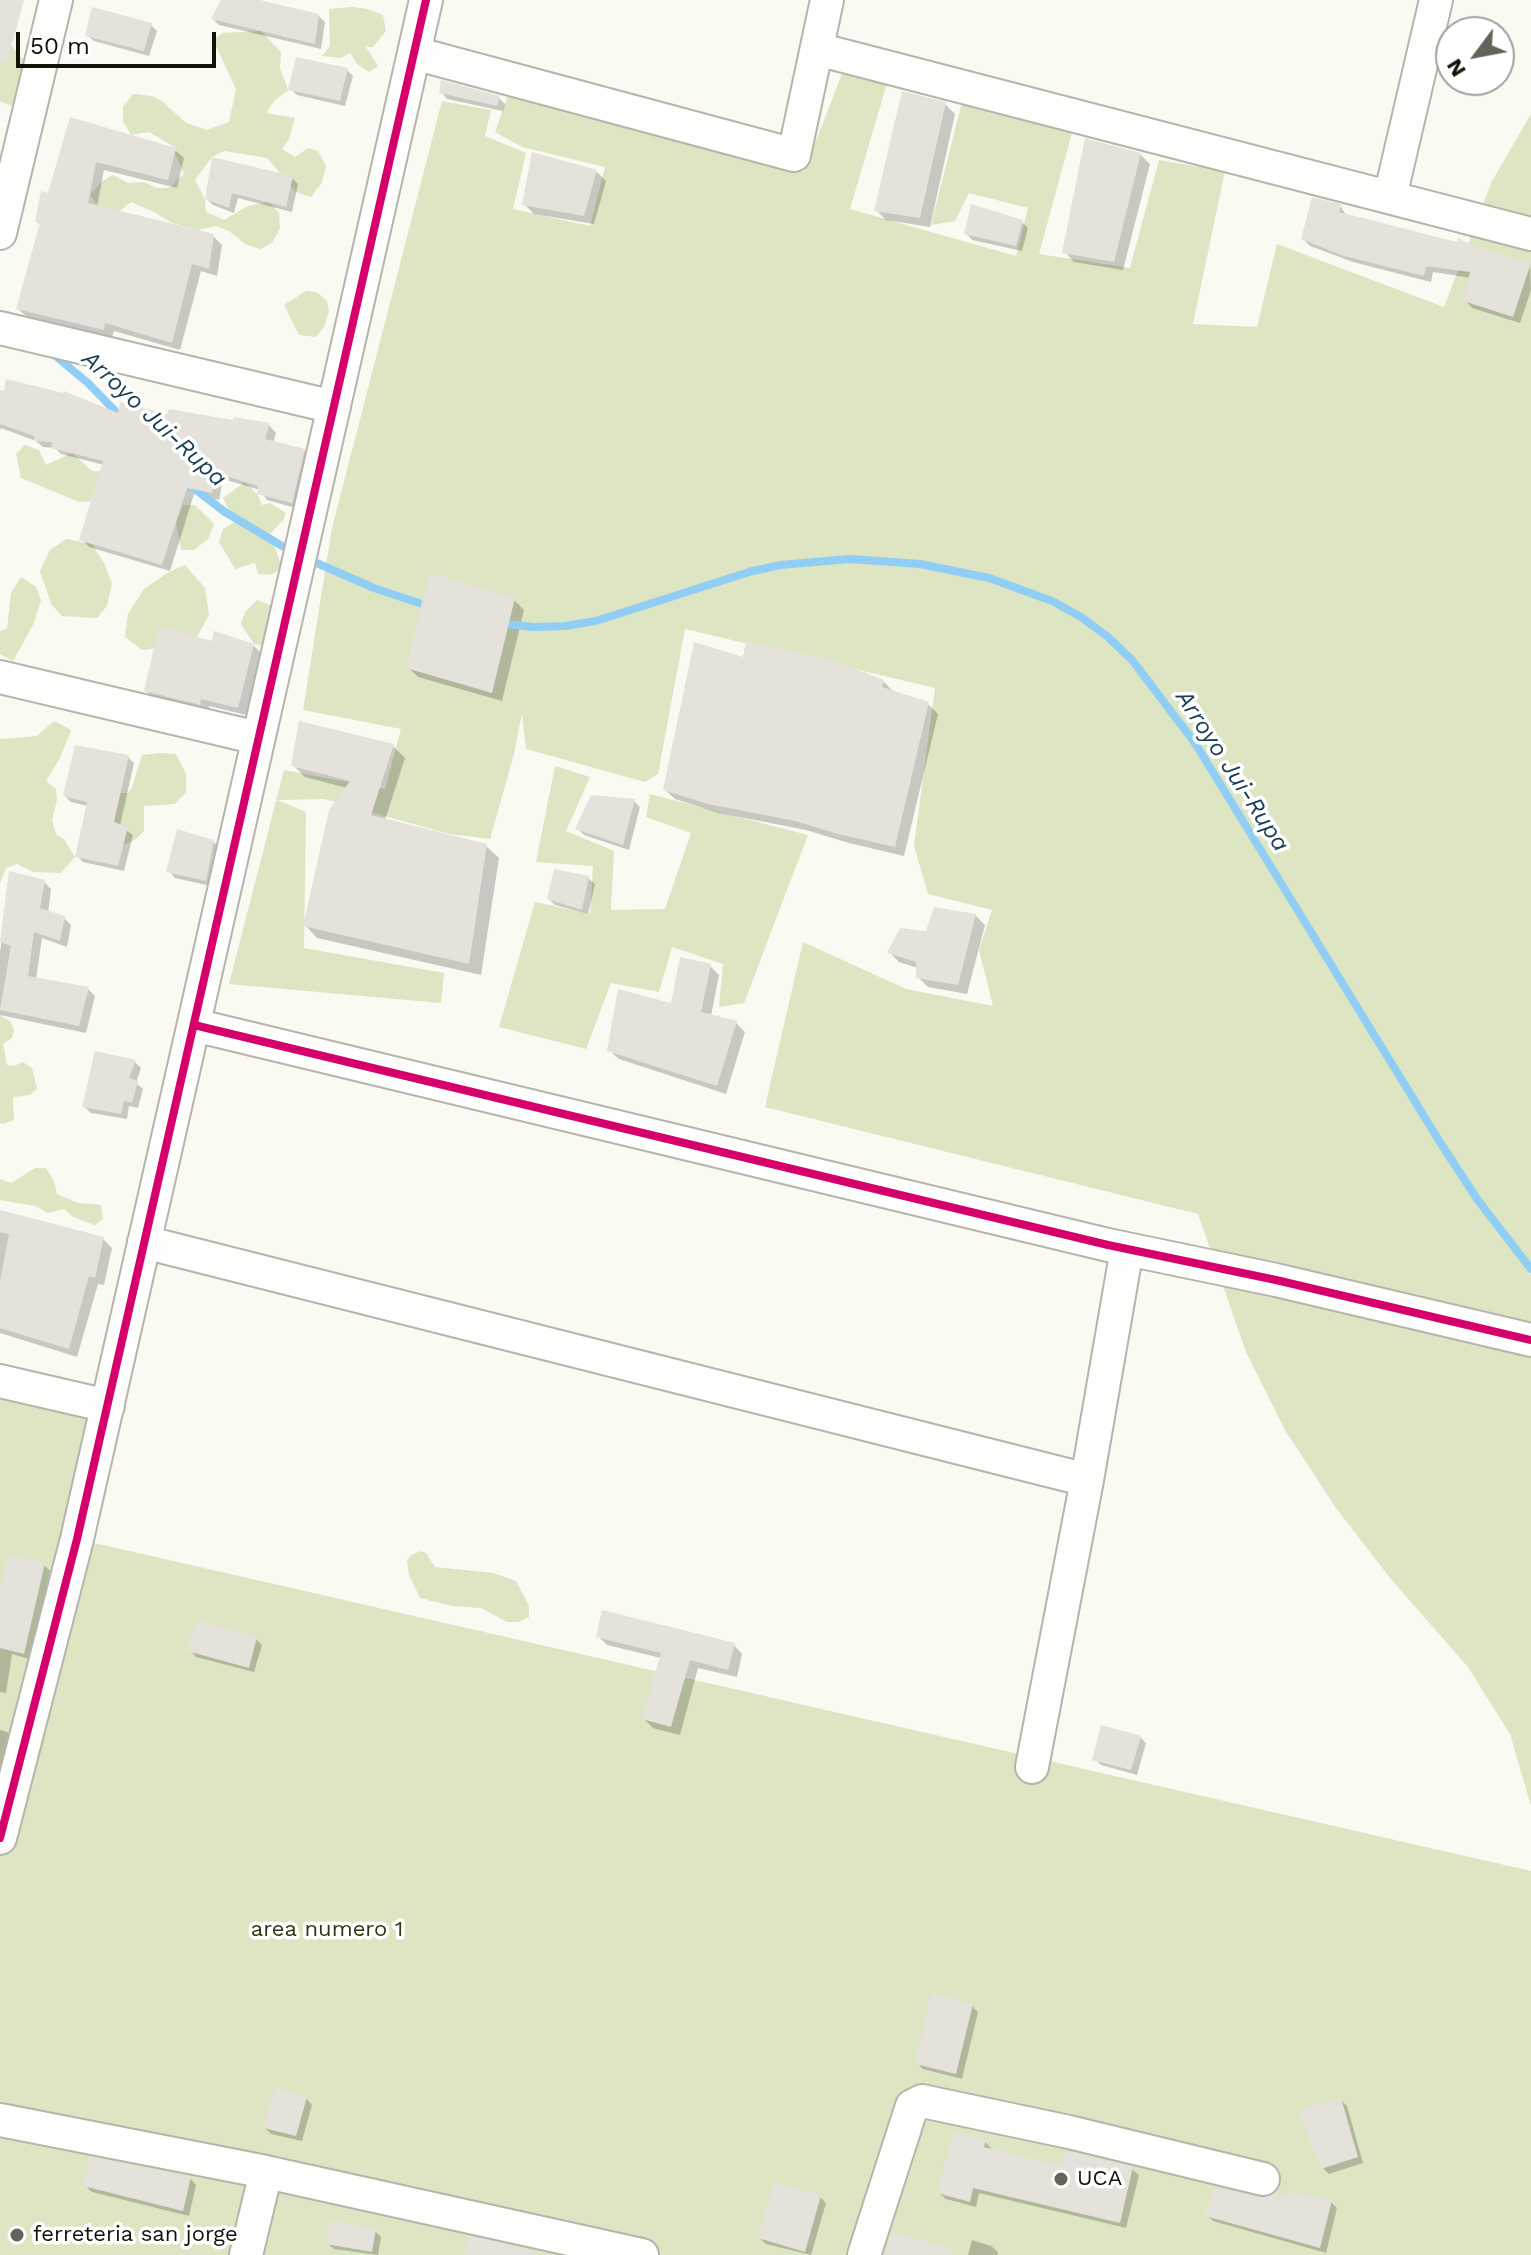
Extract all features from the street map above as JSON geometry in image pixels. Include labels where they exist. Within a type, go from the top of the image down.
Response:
[{"type":"street","points":[[0,233],[56,0]]},
{"type":"street","points":[[0,1838],[108,1406],[426,0]]},
{"type":"street","points":[[414,53],[794,155],[827,0]]},
{"type":"street","points":[[1390,197],[1436,0]]},
{"type":"street","points":[[817,49],[1531,234]]},
{"type":"street","points":[[0,328],[334,407]]},
{"type":"street","points":[[0,677],[258,738]]},
{"type":"street","points":[[194,1025],[1127,1249],[1276,1280],[1531,1340]]},
{"type":"street","points":[[144,1242],[1087,1480]]},
{"type":"street","points":[[1032,1767],[1127,1249]]},
{"type":"street","points":[[0,1381],[108,1406]]},
{"type":"street","points":[[864,2255],[912,2106],[922,2101],[1069,2132],[1263,2179]]},
{"type":"street","points":[[0,2120],[266,2172],[547,2244],[642,2255]]},
{"type":"street","points":[[246,2255],[266,2172]]},
{"type":"green space","points":[[352,7],[383,15],[386,31],[373,47],[366,47],[378,66],[369,72],[357,64],[350,53],[341,58],[322,56],[330,46],[329,9]]},
{"type":"green space","points":[[261,31],[281,52],[280,68],[288,90],[274,101],[266,113],[295,118],[289,139],[282,149],[295,157],[308,148],[318,151],[326,166],[322,182],[311,197],[296,192],[267,158],[224,151],[212,157],[195,180],[205,199],[206,212],[224,220],[248,206],[269,202],[279,213],[280,228],[272,243],[260,249],[245,244],[229,231],[216,226],[197,230],[172,223],[131,202],[108,220],[90,195],[102,181],[113,175],[128,183],[144,182],[156,188],[169,188],[184,174],[175,154],[176,148],[149,132],[131,135],[123,121],[123,107],[133,94],[152,96],[186,123],[207,130],[229,122],[236,89],[213,40],[222,33]]},
{"type":"green space","points":[[0,43],[9,43],[31,68],[20,100],[11,106],[0,101]]},
{"type":"green space","points":[[843,71],[888,80],[850,209],[1016,256],[1028,208],[969,193],[955,221],[931,225],[962,102],[1073,129],[1039,254],[1130,268],[1159,160],[1225,171],[1193,324],[1257,327],[1277,244],[1444,307],[1492,181],[1531,114],[1531,1806],[1510,1734],[1468,1667],[1390,1578],[1336,1508],[1285,1430],[1246,1352],[1198,1214],[765,1107],[803,942],[906,989],[993,1006],[979,950],[992,910],[928,894],[914,846],[935,688],[685,629],[658,774],[645,782],[526,749],[522,713],[490,839],[449,834],[324,799],[277,800],[306,812],[304,948],[444,973],[441,1003],[229,984],[284,770],[385,789],[401,729],[303,710],[332,528],[442,101],[491,110],[485,136],[526,153],[513,209],[590,226],[605,167],[522,147],[495,132],[511,86],[804,172]]},
{"type":"green space","points":[[306,291],[317,292],[327,301],[329,311],[324,327],[316,337],[299,335],[284,305]]},
{"type":"green space","points":[[25,445],[39,450],[46,465],[72,453],[92,471],[124,473],[104,501],[79,502],[21,478],[16,454]]},
{"type":"green space","points":[[245,482],[257,494],[262,505],[270,503],[286,513],[270,534],[282,568],[271,575],[258,574],[255,563],[235,569],[219,542],[223,529],[235,522],[223,498]]},
{"type":"green space","points":[[183,505],[195,505],[214,524],[208,539],[194,550],[181,550],[176,523]]},
{"type":"green space","points":[[66,539],[92,544],[112,583],[107,606],[97,618],[62,616],[51,604],[40,571],[50,550]]},
{"type":"green space","points":[[185,565],[205,588],[209,615],[197,637],[184,645],[142,650],[125,637],[128,614],[144,589]]},
{"type":"green space","points":[[21,577],[36,587],[41,600],[34,623],[13,661],[0,654],[0,631],[7,629],[11,593]]},
{"type":"green space","points":[[257,600],[275,607],[269,646],[254,644],[241,624],[245,612]]},
{"type":"green space","points":[[54,721],[71,730],[60,758],[46,781],[56,789],[52,820],[56,834],[64,839],[75,857],[61,873],[33,872],[17,864],[6,868],[0,884],[0,739],[37,736]]},
{"type":"green space","points":[[176,754],[186,774],[186,792],[175,804],[144,806],[144,831],[135,840],[123,845],[106,840],[120,793],[128,793],[132,787],[142,755]]},
{"type":"green space","points":[[555,766],[590,777],[566,831],[614,851],[611,910],[665,909],[691,833],[646,817],[650,794],[808,835],[744,1003],[719,1007],[723,964],[672,947],[659,992],[611,983],[586,1049],[499,1027],[535,902],[590,914],[593,866],[536,862]]},
{"type":"green space","points":[[0,1015],[11,1022],[14,1031],[12,1038],[3,1044],[7,1065],[23,1062],[32,1068],[37,1089],[30,1095],[13,1097],[14,1120],[3,1124],[0,1123]]},
{"type":"green space","points":[[35,1168],[46,1168],[57,1194],[78,1203],[101,1205],[103,1219],[95,1225],[73,1217],[64,1209],[48,1213],[35,1206],[0,1200],[0,1179],[11,1183]]},
{"type":"green space","name":"area numero 1","points":[[0,1380],[108,1406],[77,1539],[1531,1871],[1531,2255],[0,2255]]},
{"type":"green space","points":[[421,1551],[426,1553],[435,1567],[493,1573],[516,1581],[529,1606],[529,1617],[519,1622],[507,1622],[481,1608],[452,1606],[420,1598],[409,1575],[407,1561],[411,1555]]},
{"type":"building","points":[[0,0],[24,0],[7,63],[0,62]]},
{"type":"building","points":[[221,0],[260,0],[319,14],[315,44],[211,19]]},
{"type":"building","points":[[92,7],[152,23],[144,51],[85,36]]},
{"type":"building","points":[[296,57],[348,68],[340,101],[288,90]]},
{"type":"building","points":[[441,80],[500,96],[497,106],[439,93]]},
{"type":"building","points":[[902,91],[946,102],[920,218],[874,211]]},
{"type":"building","points":[[70,117],[176,148],[168,180],[96,162],[88,203],[214,234],[209,269],[192,264],[172,343],[105,323],[104,330],[16,309],[40,223],[35,222],[41,191],[48,193]]},
{"type":"building","points":[[1085,138],[1141,153],[1114,262],[1062,253]]},
{"type":"building","points":[[532,152],[597,170],[584,216],[522,205]]},
{"type":"building","points":[[212,157],[293,176],[286,207],[232,193],[229,208],[205,199]]},
{"type":"building","points":[[1312,197],[1341,204],[1339,212],[1457,242],[1458,238],[1476,247],[1531,263],[1513,317],[1463,301],[1470,272],[1426,266],[1424,276],[1344,256],[1301,239]]},
{"type":"building","points":[[971,204],[1023,220],[1016,246],[964,234]]},
{"type":"building","points":[[6,379],[64,391],[118,413],[120,402],[167,414],[169,409],[270,423],[265,439],[305,449],[292,503],[257,494],[258,486],[216,473],[212,493],[187,488],[162,565],[79,540],[103,461],[51,448],[52,442],[34,441],[34,436],[0,424],[0,390],[4,391]]},
{"type":"building","points":[[429,573],[515,598],[492,693],[406,668]]},
{"type":"building","points":[[159,626],[212,641],[214,631],[254,644],[238,708],[201,699],[200,705],[144,691]]},
{"type":"building","points":[[746,641],[832,660],[884,680],[882,687],[929,702],[895,847],[795,821],[708,804],[663,790],[694,642],[743,657]]},
{"type":"building","points":[[299,721],[394,744],[371,815],[487,844],[469,964],[303,926],[329,810],[350,781],[291,766]]},
{"type":"building","points":[[75,745],[129,755],[114,822],[128,827],[118,866],[75,857],[87,802],[63,796]]},
{"type":"building","points":[[591,795],[635,799],[623,845],[575,829]]},
{"type":"building","points":[[177,829],[214,840],[206,881],[166,872]]},
{"type":"building","points":[[554,869],[589,876],[582,910],[547,899]]},
{"type":"building","points":[[9,871],[45,880],[40,908],[65,916],[60,941],[34,932],[28,976],[89,987],[79,1026],[0,1010],[11,946],[0,942]]},
{"type":"building","points":[[934,907],[976,914],[958,985],[916,978],[916,962],[887,953],[900,928],[926,931]]},
{"type":"building","points":[[680,957],[711,964],[701,1012],[737,1021],[717,1086],[607,1051],[618,989],[671,1003]]},
{"type":"building","points":[[95,1051],[136,1060],[129,1078],[138,1081],[132,1103],[124,1101],[121,1114],[82,1107]]},
{"type":"building","points":[[0,1210],[104,1237],[95,1278],[89,1276],[69,1349],[0,1328],[0,1281],[9,1234],[0,1232]]},
{"type":"building","points":[[8,1555],[45,1563],[24,1654],[0,1648],[0,1590]]},
{"type":"building","points":[[602,1610],[735,1643],[728,1670],[690,1660],[671,1727],[642,1719],[661,1653],[596,1637]]},
{"type":"building","points":[[196,1620],[257,1637],[249,1668],[187,1651]]},
{"type":"building","points":[[1101,1725],[1141,1736],[1131,1770],[1092,1760]]},
{"type":"building","points":[[931,1993],[973,2004],[956,2074],[915,2064]]},
{"type":"building","points":[[275,2087],[307,2097],[296,2136],[263,2128]]},
{"type":"building","points":[[1341,2098],[1358,2157],[1321,2169],[1299,2110]]},
{"type":"building","name":"UCA","points":[[954,2131],[986,2140],[984,2147],[1061,2166],[1065,2151],[1133,2167],[1120,2223],[973,2188],[970,2202],[937,2193]]},
{"type":"building","points":[[90,2157],[191,2177],[183,2211],[83,2186]]},
{"type":"building","points":[[774,2182],[821,2195],[805,2252],[758,2238]]},
{"type":"building","points":[[1214,2187],[1259,2197],[1274,2194],[1286,2197],[1287,2192],[1332,2200],[1320,2248],[1205,2216]]},
{"type":"building","points":[[330,2220],[376,2229],[372,2252],[325,2244]]},
{"type":"building","points":[[892,2232],[953,2249],[952,2255],[885,2255]]},
{"type":"building","points":[[468,2236],[535,2251],[535,2255],[464,2255]]},
{"type":"waterway","name":"Arroyo Jui-Rupa","points":[[52,353],[88,383],[124,420]]},
{"type":"waterway","name":"Arroyo Jui-Rupa","points":[[187,483],[225,512],[282,546]]},
{"type":"waterway","name":"Arroyo Jui-Rupa","points":[[498,623],[533,627],[596,621],[749,572],[780,565],[850,559],[920,564],[989,578],[1052,601],[1081,617],[1132,660],[1195,743],[1438,1139],[1477,1199],[1531,1269]]},
{"type":"waterway","name":"Arroyo Jui-Rupa","points":[[312,561],[374,588],[431,607]]},
{"type":"cycle path","points":[[0,1838],[77,1539],[426,0]]},
{"type":"cycle path","points":[[194,1025],[1108,1245],[1276,1280],[1531,1340]]},
{"type":"place","name":"UCA","points":[[1061,2179]]},
{"type":"place","name":"ferreteria san jorge","points":[[17,2235]]}]
